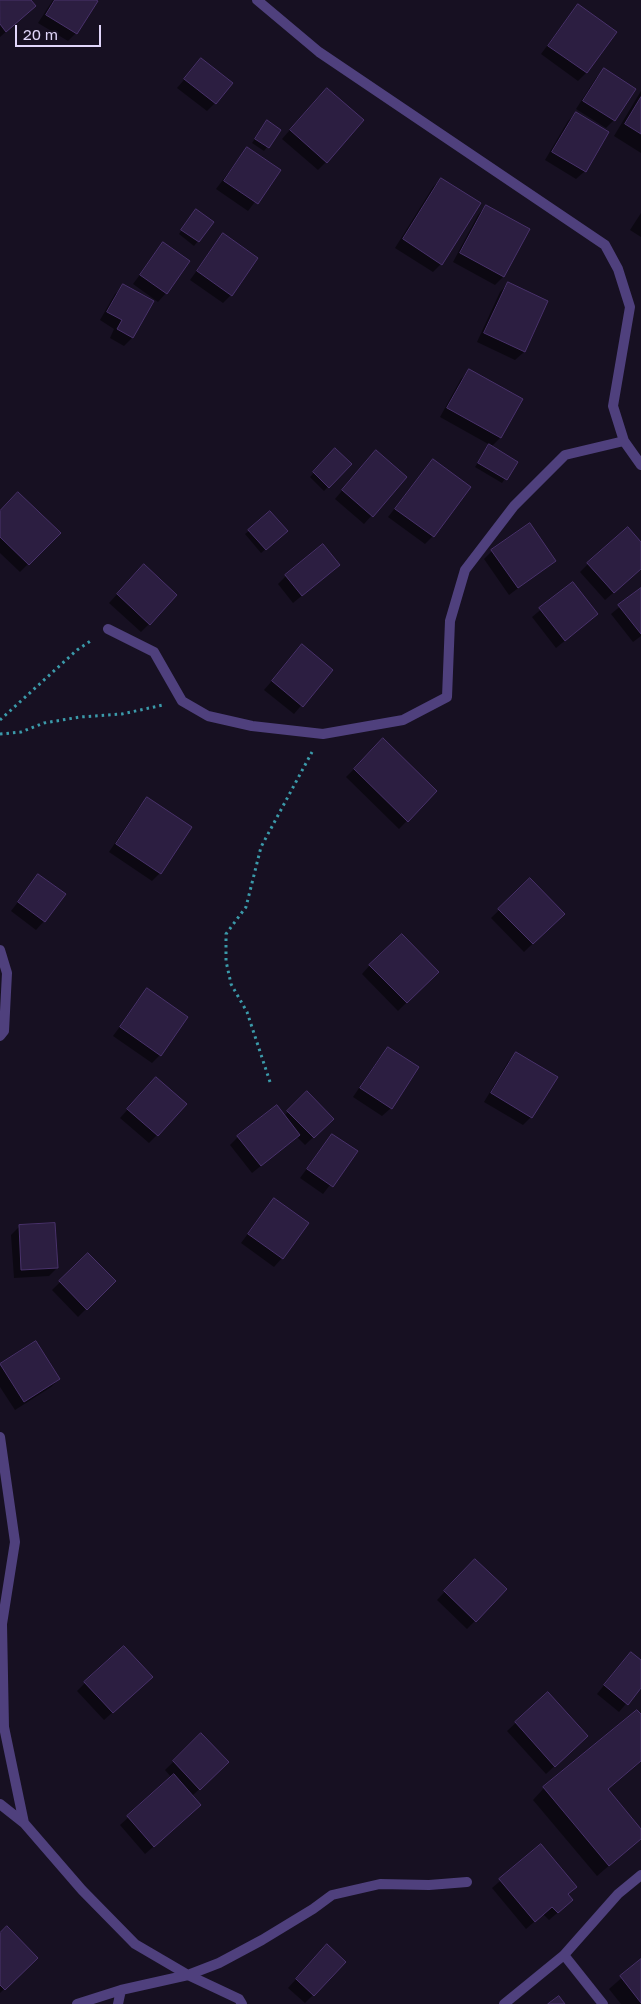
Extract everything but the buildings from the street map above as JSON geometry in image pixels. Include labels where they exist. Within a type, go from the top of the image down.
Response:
[{"type":"street","points":[[257,0],[319,52],[605,245],[618,269],[630,307],[613,406],[624,441],[641,465]]},
{"type":"street","points":[[108,629],[154,652],[182,701],[208,716],[252,726],[323,734],[403,720],[447,697],[450,621],[465,570],[514,506],[565,455],[624,441]]},
{"type":"street","points":[[0,950],[7,973],[4,1032],[0,1036]]},
{"type":"street","points":[[0,1437],[16,1542],[2,1624],[4,1727],[24,1823]]},
{"type":"street","points":[[0,1804],[24,1823],[82,1890],[135,1944],[188,1975],[239,1999],[242,2004]]},
{"type":"street","points":[[504,2004],[564,1955],[618,1894],[641,1876]]},
{"type":"street","points":[[77,2004],[121,1990],[188,1975],[219,1963],[262,1940],[313,1909],[332,1895],[380,1884],[428,1885],[468,1882]]},
{"type":"street","points":[[564,1955],[603,2004]]},
{"type":"street","points":[[118,2004],[121,1990]]},
{"type":"path","points":[[0,720],[77,650],[108,629]]},
{"type":"path","points":[[0,734],[21,732],[44,724],[80,717],[122,714],[182,701]]},
{"type":"path","points":[[270,1082],[246,1012],[231,984],[226,962],[226,934],[246,907],[260,848],[323,734]]}]
